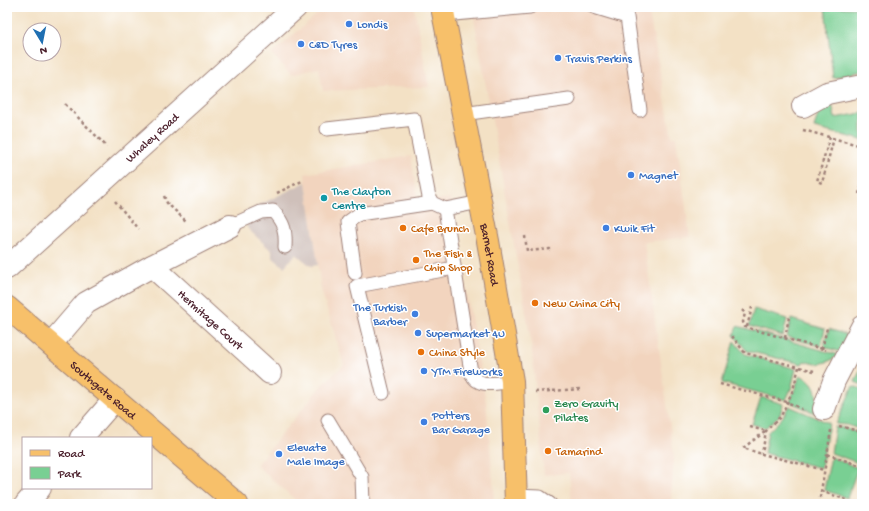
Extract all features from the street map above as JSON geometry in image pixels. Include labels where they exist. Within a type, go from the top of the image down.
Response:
[{"type":"main road","name":"Barnet Road","points":[[443,11],[480,202],[512,388],[515,500]]},
{"type":"main road","name":"Southgate Road","points":[[7,307],[237,504]]},
{"type":"street","name":"Whaley Road","points":[[7,268],[296,7]]},
{"type":"street","points":[[803,106],[827,93],[862,86]]},
{"type":"street","points":[[51,344],[86,303],[152,266],[230,226]]},
{"type":"street","name":"Hermitage Court","points":[[152,266],[270,373]]},
{"type":"street","points":[[826,417],[836,378],[862,327]]},
{"type":"street","points":[[82,437],[115,399]]},
{"type":"street","points":[[26,504],[39,489]]},
{"type":"lane","points":[[443,11],[530,7]]},
{"type":"lane","points":[[594,7],[627,17],[640,110]]},
{"type":"lane","points":[[463,114],[569,99]]},
{"type":"lane","points":[[326,129],[414,119],[429,197],[432,203]]},
{"type":"lane","points":[[355,273],[348,222],[359,214],[432,203],[445,208],[480,202]]},
{"type":"lane","points":[[445,208],[473,380],[480,384],[512,388]]},
{"type":"lane","points":[[230,226],[261,212],[272,211],[282,221],[285,247]]},
{"type":"lane","points":[[383,393],[356,286],[454,268]]},
{"type":"lane","points":[[328,420],[362,477],[363,504]]},
{"type":"lane","points":[[515,500],[540,497],[550,504]]},
{"type":"path","points":[[64,104],[122,164]]},
{"type":"path","points":[[803,130],[862,146]]},
{"type":"path","points":[[830,137],[817,181],[822,182],[834,138]]},
{"type":"path","points":[[100,184],[138,229]]},
{"type":"path","points":[[859,194],[862,184]]},
{"type":"path","points":[[525,236],[527,251],[550,249],[550,251]]},
{"type":"path","points":[[747,327],[752,307]]},
{"type":"path","points":[[742,310],[745,313],[743,322],[747,327],[847,356]]},
{"type":"path","points":[[784,338],[789,317]]},
{"type":"path","points":[[822,348],[827,328]]},
{"type":"path","points":[[732,336],[745,353],[836,378]]},
{"type":"path","points":[[799,367],[793,390],[781,416],[766,431],[743,448],[824,470]]},
{"type":"path","points":[[720,384],[787,402],[862,432]]},
{"type":"path","points":[[512,388],[581,389]]},
{"type":"path","points":[[819,504],[827,454],[826,417]]},
{"type":"path","points":[[750,427],[766,431]]},
{"type":"path","points":[[762,454],[766,431]]},
{"type":"path","points":[[827,454],[861,466]]},
{"type":"path","points":[[821,491],[847,500]]},
{"type":"shaded area","points":[[325,7],[414,7],[429,87],[323,91],[319,68],[291,75],[272,54]]},
{"type":"shaded area","points":[[472,7],[648,7],[672,137],[676,137],[690,237],[644,242],[674,455],[671,501],[680,504],[572,504],[569,473],[544,475],[531,341]]},
{"type":"shaded area","points":[[411,156],[418,202],[450,198],[486,402],[494,491],[493,504],[300,504],[256,465],[322,385],[344,365],[321,289],[305,174]]},
{"type":"shaded area","points":[[306,182],[318,265],[311,266],[296,254],[284,267],[272,257],[272,251],[248,229],[241,214]]},
{"type":"green space","points":[[825,7],[862,8],[862,71],[833,78]]},
{"type":"green space","points":[[831,99],[835,118],[862,113],[862,140],[814,128],[820,112]]},
{"type":"green space","points":[[754,309],[787,319],[783,336],[749,326]]},
{"type":"green space","points":[[791,319],[825,329],[821,346],[787,337]]},
{"type":"green space","points":[[737,326],[839,355],[826,362],[818,364],[804,361],[802,364],[747,351],[734,335]]},
{"type":"green space","points":[[829,329],[850,336],[841,352],[824,347]]},
{"type":"green space","points":[[734,341],[745,354],[796,369],[791,389],[786,400],[722,383]]},
{"type":"green space","points":[[862,366],[862,385],[855,382]]},
{"type":"green space","points":[[800,375],[810,382],[815,391],[817,401],[815,413],[790,402]]},
{"type":"green space","points":[[853,386],[862,389],[862,430],[847,425],[836,424]]},
{"type":"green space","points":[[761,397],[783,404],[780,415],[765,428],[752,424]]},
{"type":"green space","points":[[789,406],[829,423],[821,468],[764,453],[768,432],[782,418]]},
{"type":"green space","points":[[835,427],[862,434],[861,464],[831,453]]},
{"type":"green space","points":[[831,457],[858,468],[847,498],[824,490]]},
{"type":"place","name":"Londis","points":[[349,24]]},
{"type":"place","name":"C&D Tyres","points":[[301,44]]},
{"type":"place","name":"Travis Perkins","points":[[558,58]]},
{"type":"place","name":"Magnet","points":[[631,175]]},
{"type":"place","name":"The Clayton Centre","points":[[324,198]]},
{"type":"place","name":"Cafe Brunch","points":[[403,228]]},
{"type":"place","name":"Kwik Fit","points":[[606,228]]},
{"type":"place","name":"The Fish & Chip Shop","points":[[416,260]]},
{"type":"place","name":"New China City","points":[[535,303]]},
{"type":"place","name":"The Turkish Barber","points":[[415,314]]},
{"type":"place","name":"Supermarket 4U","points":[[418,333]]},
{"type":"place","name":"China Style","points":[[421,352]]},
{"type":"place","name":"YTM Fireworks","points":[[424,371]]},
{"type":"place","name":"Zero Gravity Pilates","points":[[546,410]]},
{"type":"place","name":"Potters Bar Garage","points":[[424,422]]},
{"type":"place","name":"Tamarind","points":[[548,451]]},
{"type":"place","name":"Elevate Male Image","points":[[279,454]]}]
